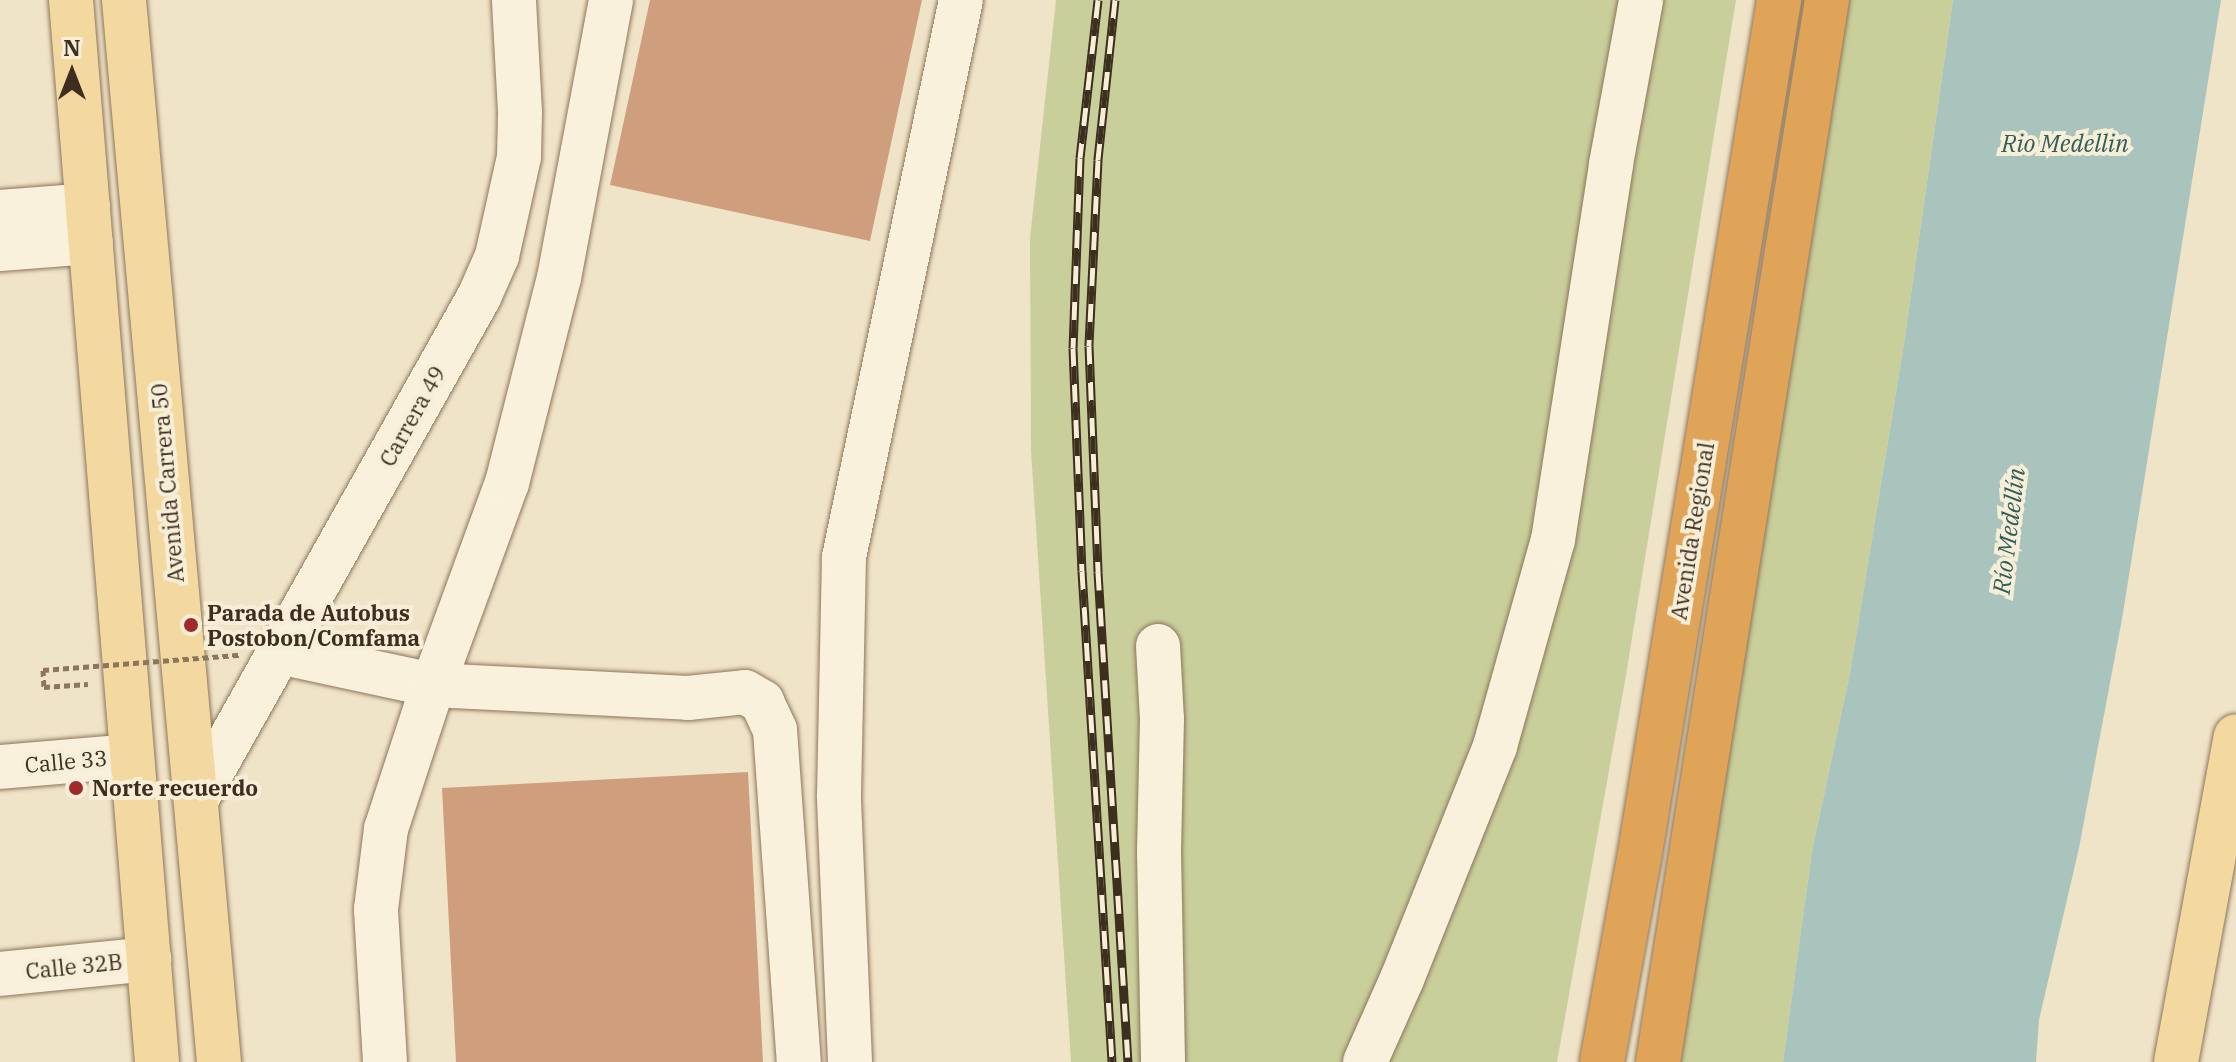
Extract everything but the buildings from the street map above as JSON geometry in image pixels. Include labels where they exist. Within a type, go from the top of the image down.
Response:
[{"type":"highway","name":"Avenida Regional","points":[[1602,1062],[1641,843],[1779,0]]},
{"type":"highway","points":[[1658,1062],[1827,0]]},
{"type":"main road","points":[[71,0],[157,1062]]},
{"type":"main road","name":"Avenida Carrera 50","points":[[124,0],[219,1062]]},
{"type":"main road","points":[[2176,1062],[2236,736]]},
{"type":"street","name":"Carrera 49","points":[[196,800],[260,654],[479,297],[497,256],[519,157],[520,112],[514,0]]},
{"type":"street","points":[[385,1062],[376,909],[386,829],[433,685],[507,483],[559,278],[611,0]]},
{"type":"street","points":[[850,1062],[839,795],[844,557],[961,0]]},
{"type":"street","points":[[1365,1062],[1402,979],[1495,746],[1553,540],[1611,164],[1641,0]]},
{"type":"street","points":[[0,212],[89,223]]},
{"type":"street","points":[[0,249],[89,223]]},
{"type":"street","points":[[1158,646],[1162,719],[1159,852],[1163,1062]]},
{"type":"street","points":[[260,654],[433,685],[688,698],[745,692],[762,702],[775,730],[799,1062]]},
{"type":"street","name":"Calle 33","points":[[0,767],[132,756]]},
{"type":"street","name":"Calle 32B","points":[[0,974],[149,959]]},
{"type":"path","points":[[208,642],[239,640],[260,654]]},
{"type":"path","points":[[88,684],[44,687],[43,670],[260,654]]},
{"type":"green space","points":[[1056,0],[1736,0],[1625,681],[1557,1062],[1071,1062],[1031,451],[1030,238]]},
{"type":"green space","points":[[1848,0],[1953,0],[1904,344],[1850,673],[1812,851],[1783,1062],[1674,1062]]},
{"type":"water","name":"Rio Medellin","points":[[1953,0],[2221,0],[2122,619],[2079,848],[2039,1020],[2036,1062],[1783,1062],[1812,851],[1850,673],[1904,344]]},
{"type":"railway","points":[[1098,0],[1080,158],[1073,348],[1082,571],[1112,1062]]},
{"type":"railway","points":[[1115,0],[1098,160],[1089,346],[1098,572],[1128,1062]]},
{"type":"place","name":"Parada de Autobus Postobon/Comfama","points":[[191,625]]},
{"type":"place","name":"Norte recuerdo","points":[[76,788]]},
{"type":"water label","name":"Río Medellín","points":[[2009,531]]}]
